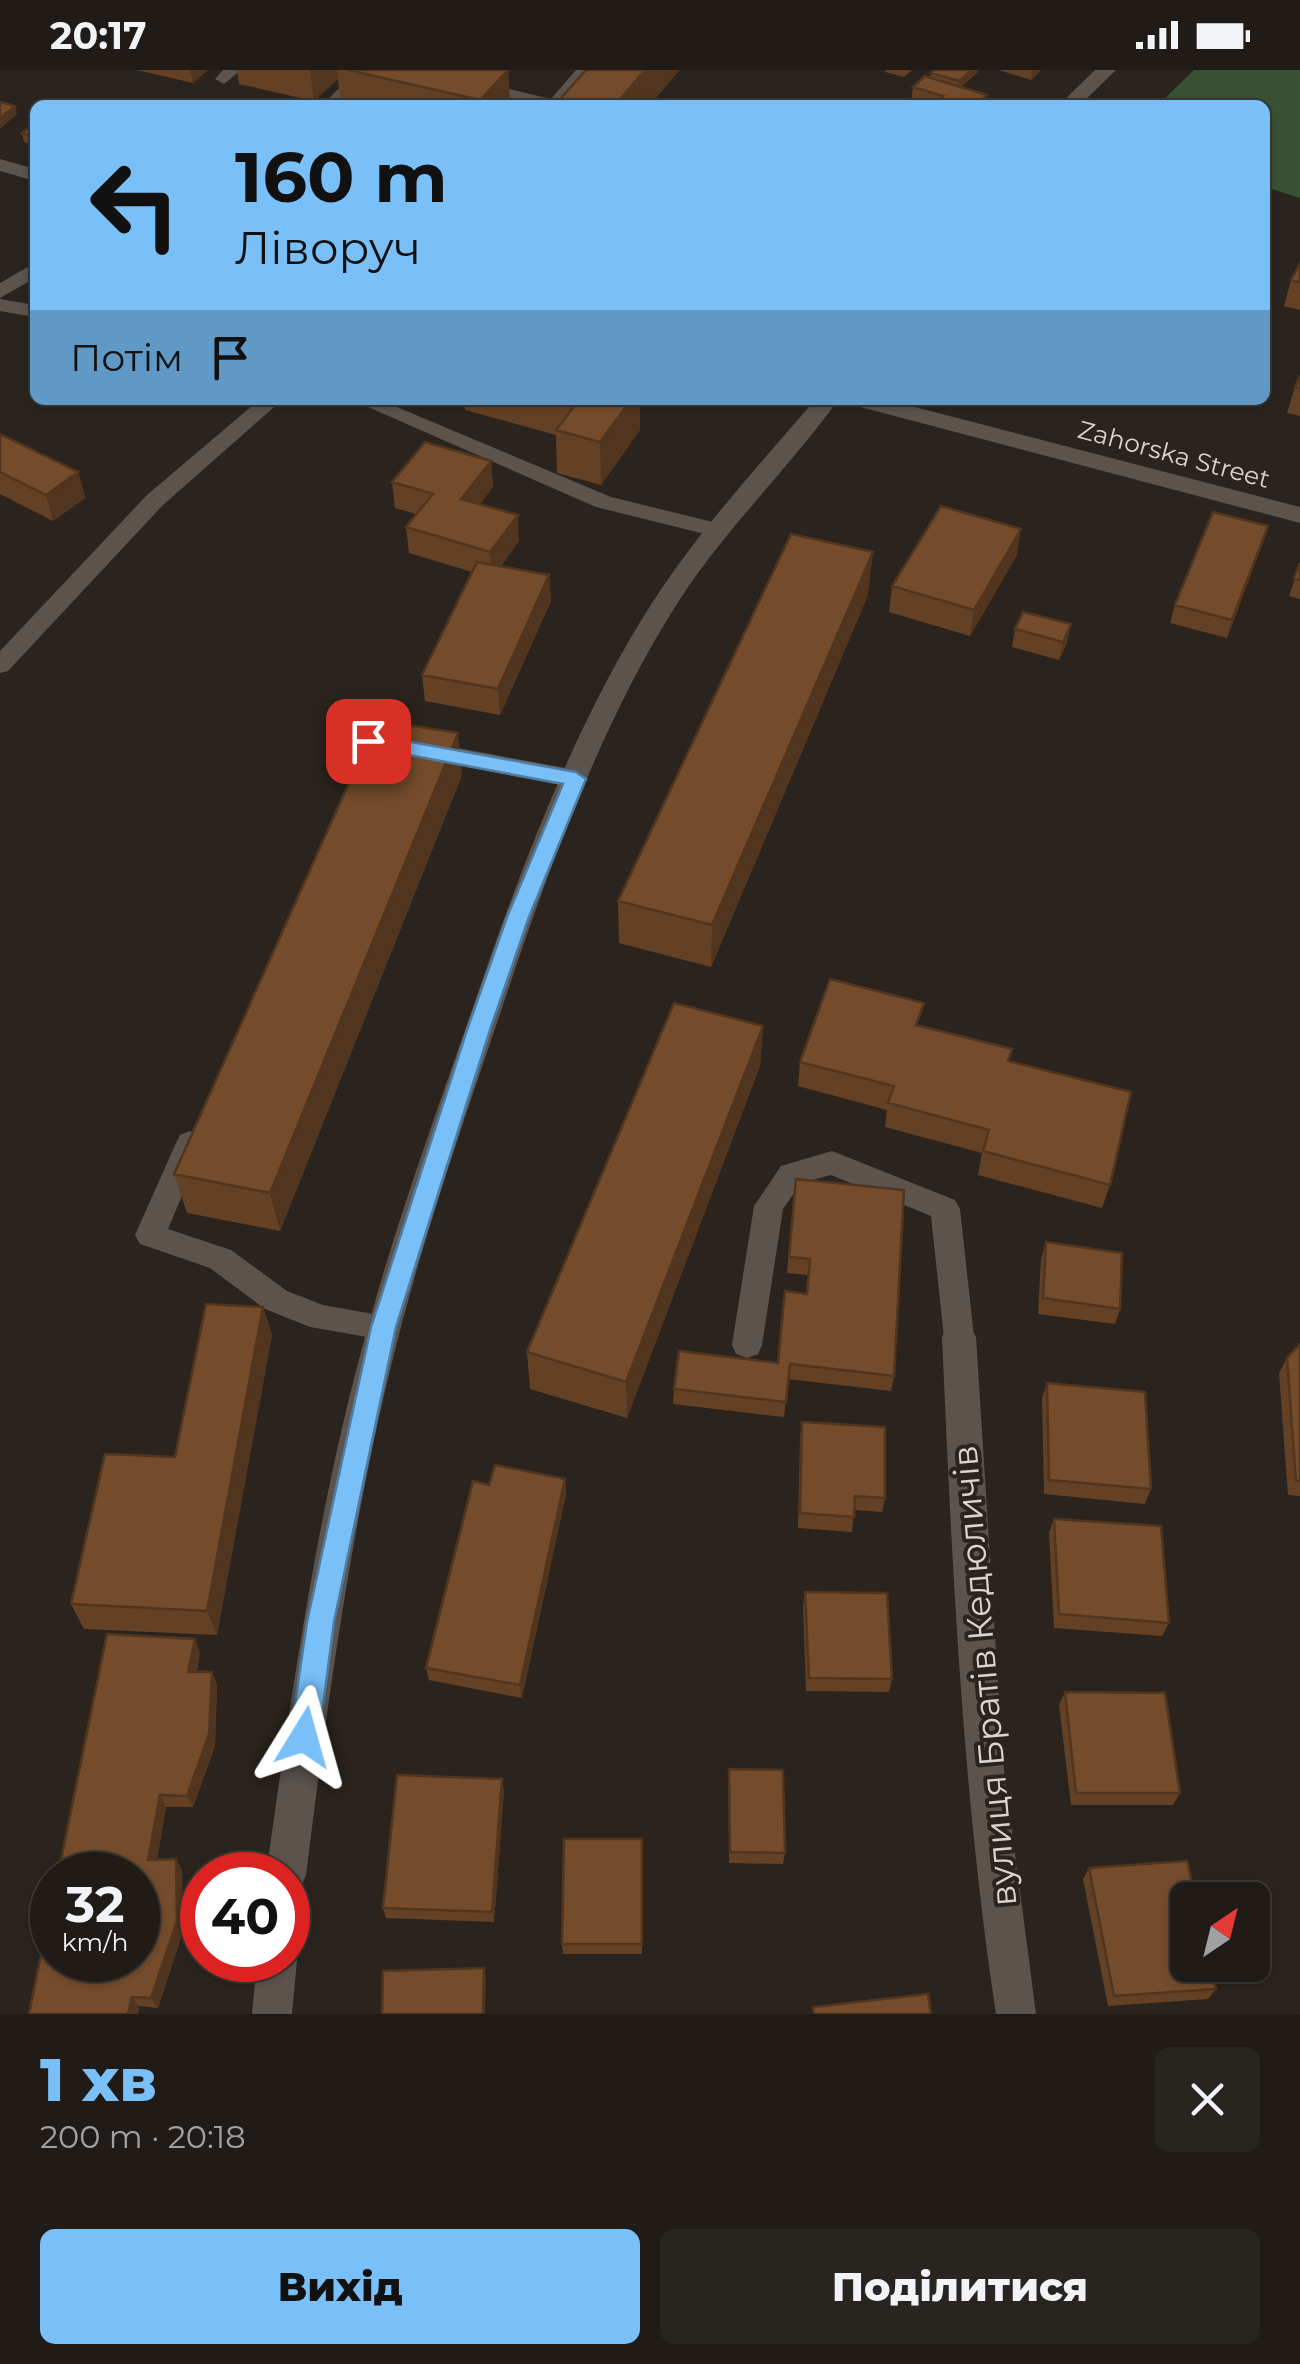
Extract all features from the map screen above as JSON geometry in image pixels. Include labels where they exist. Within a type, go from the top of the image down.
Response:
[{"type":"street","points":[[1074,100],[1106,70]]},
{"type":"street","points":[[0,165],[30,174]]},
{"type":"street","points":[[289,1852],[320,1622],[384,1327],[518,917],[624,675],[664,604],[717,530],[823,405]]},
{"type":"street","name":"Zahorska Street","points":[[880,405],[1300,515]]},
{"type":"street","name":"вулиця Братів Кедюличів","points":[[959,1337],[974,1630],[994,1844],[1016,2014]]},
{"type":"street","points":[[272,2014],[275,1982]]},
{"type":"lane","points":[[334,100],[368,70]]},
{"type":"lane","points":[[407,70],[534,100]]},
{"type":"lane","points":[[559,100],[585,70]]},
{"type":"lane","points":[[0,292],[30,272]]},
{"type":"lane","points":[[0,305],[30,310]]},
{"type":"lane","points":[[0,664],[155,500],[266,405]]},
{"type":"lane","points":[[374,405],[604,502],[717,530]]},
{"type":"lane","points":[[406,748],[576,779]]},
{"type":"lane","points":[[198,1125],[150,1234],[220,1259],[276,1300],[320,1318],[384,1327]]},
{"type":"lane","points":[[747,1346],[769,1206],[791,1174],[832,1163],[945,1209],[959,1337]]},
{"type":"green space","points":[[1194,70],[1300,70],[1300,198],[1270,189],[1270,100],[1163,100]]},
{"type":"building","points":[[348,70],[508,70],[480,100]]},
{"type":"building","points":[[586,70],[645,70],[619,100],[559,100]]},
{"type":"building","points":[[972,70],[959,81],[931,73]]},
{"type":"building","points":[[925,76],[987,95],[982,100],[938,100],[943,96],[913,87]]},
{"type":"building","points":[[0,102],[15,106],[0,118]]},
{"type":"building","points":[[1300,264],[1300,282],[1291,280]]},
{"type":"building","points":[[575,405],[627,405],[600,442],[556,430]]},
{"type":"building","points":[[0,434],[78,472],[46,495],[0,472]]},
{"type":"building","points":[[425,442],[491,461],[461,499],[518,515],[490,552],[406,527],[433,494],[392,482]]},
{"type":"building","points":[[941,506],[1021,529],[974,610],[892,586]]},
{"type":"building","points":[[1213,512],[1268,526],[1232,620],[1175,605]]},
{"type":"building","points":[[791,534],[873,552],[712,925],[618,901]]},
{"type":"building","points":[[477,562],[549,575],[498,689],[422,675]]},
{"type":"building","points":[[1023,612],[1071,624],[1063,642],[1015,629]]},
{"type":"building","points":[[377,720],[458,733],[270,1193],[174,1174]]},
{"type":"building","points":[[830,979],[924,1003],[916,1025],[1012,1049],[1008,1061],[1131,1092],[1110,1185],[983,1151],[989,1130],[888,1103],[894,1086],[800,1062]]},
{"type":"building","points":[[674,1003],[763,1026],[626,1382],[527,1352]]},
{"type":"building","points":[[796,1179],[904,1190],[894,1376],[790,1364],[786,1402],[674,1389],[679,1351],[778,1363],[785,1291],[807,1294],[810,1259],[789,1257]]},
{"type":"building","points":[[1046,1242],[1122,1253],[1120,1309],[1043,1298]]},
{"type":"building","points":[[206,1304],[263,1307],[207,1611],[71,1604],[105,1454],[175,1457]]},
{"type":"building","points":[[1300,1344],[1300,1481],[1296,1481],[1287,1358]]},
{"type":"building","points":[[1047,1383],[1145,1392],[1151,1489],[1049,1480]]},
{"type":"building","points":[[802,1422],[885,1427],[885,1498],[855,1496],[854,1517],[800,1513]]},
{"type":"building","points":[[495,1465],[565,1479],[520,1685],[426,1668],[473,1481],[489,1485]]},
{"type":"building","points":[[1054,1519],[1161,1526],[1169,1623],[1059,1614]]},
{"type":"building","points":[[805,1592],[887,1593],[892,1679],[809,1678]]},
{"type":"building","points":[[107,1634],[195,1639],[188,1672],[212,1672],[209,1734],[187,1796],[160,1795],[149,1852],[63,1852]]},
{"type":"building","points":[[1065,1692],[1165,1693],[1180,1793],[1076,1793]]},
{"type":"building","points":[[729,1769],[783,1770],[785,1853],[730,1852]]},
{"type":"building","points":[[397,1775],[502,1779],[492,1912],[383,1908]]},
{"type":"building","points":[[564,1839],[642,1839],[642,1944],[562,1944]]},
{"type":"building","points":[[176,1859],[177,1921],[160,1971],[160,1860]]},
{"type":"building","points":[[1187,1861],[1192,1882],[1170,1882],[1170,1982],[1214,1982],[1216,1989],[1114,1996],[1089,1868]]},
{"type":"building","points":[[484,1968],[483,2014],[382,2014],[383,1971]]},
{"type":"building","points":[[35,1982],[156,1982],[151,1998],[132,1997],[128,2014],[29,2014]]},
{"type":"building","points":[[928,1994],[931,2014],[814,2014],[813,2007]]},
{"type":"route","points":[[304,1737],[320,1622],[384,1327],[478,1030],[518,917],[576,779],[368,741]]}]
